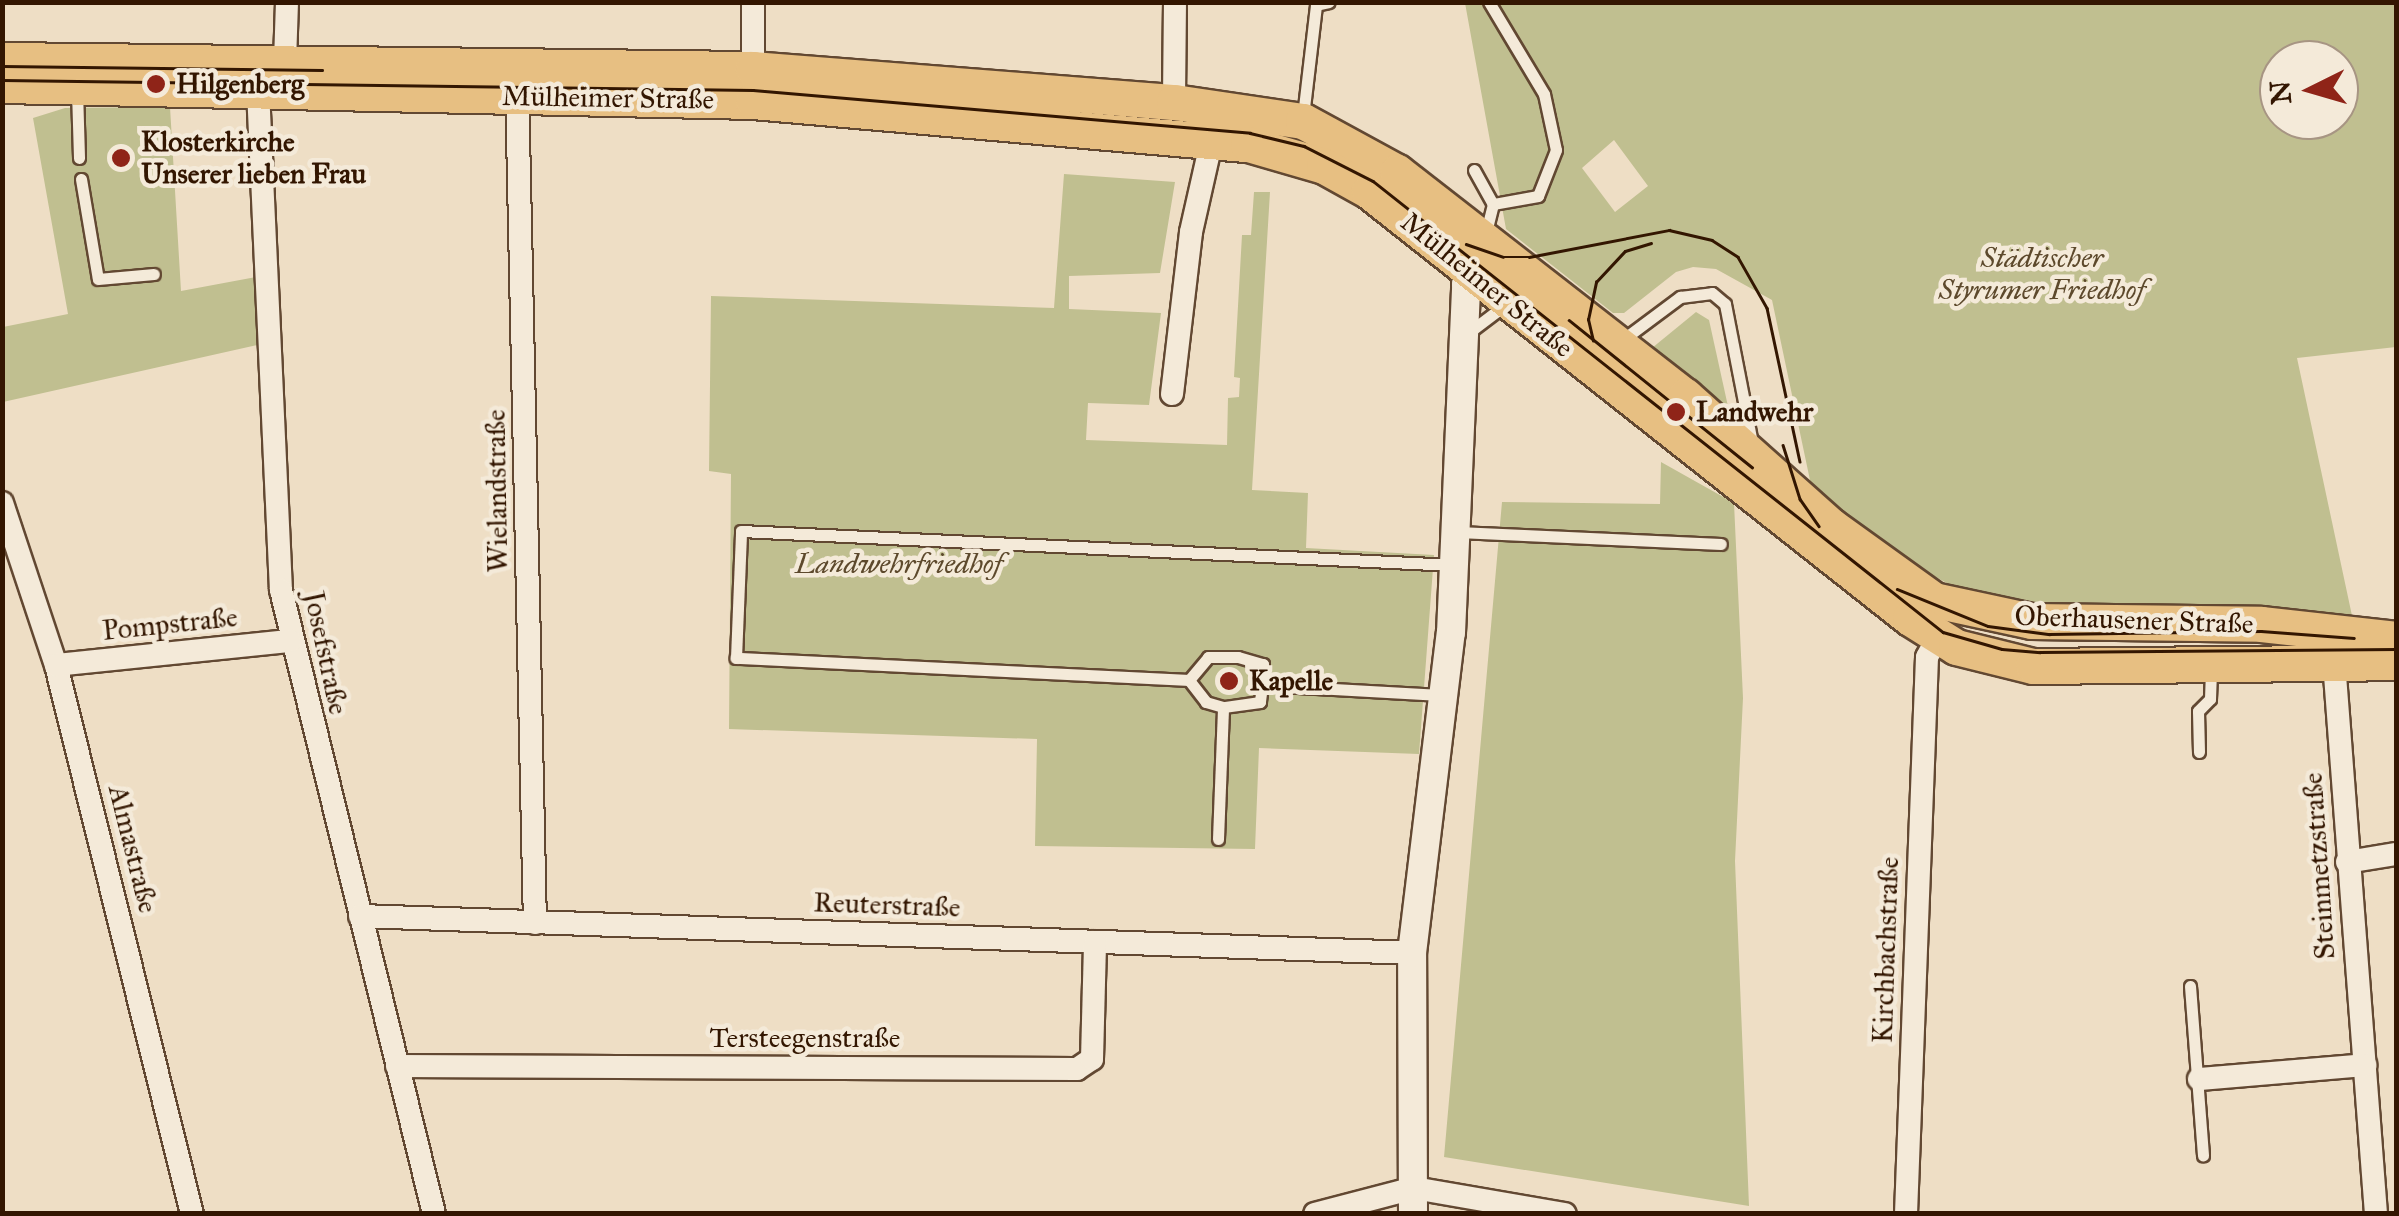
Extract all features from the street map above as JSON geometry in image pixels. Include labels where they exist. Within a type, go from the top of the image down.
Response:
[{"type":"main road","name":"Mülheimer Straße","points":[[2,60],[500,65],[1214,122],[1303,121],[1362,149],[1475,254],[1508,303],[1744,466]]},
{"type":"main road","name":"Mülheimer Straße","points":[[2,85],[77,90],[520,95],[753,85],[1174,102],[1324,166],[1475,254],[1512,263]]},
{"type":"main road","name":"Oberhausener Straße","points":[[1512,263],[1618,344],[1744,466],[1948,640],[2033,666],[2396,662]]},
{"type":"main road","name":"Oberhausener Straße","points":[[1744,466],[1934,600],[2031,621],[2260,624],[2396,639]]},
{"type":"main road","points":[[1934,600],[1948,640],[1972,630],[2102,641],[2129,622]]},
{"type":"street","points":[[258,90],[285,62],[287,2]]},
{"type":"street","points":[[753,2],[753,85]]},
{"type":"street","points":[[1174,102],[1175,2]]},
{"type":"street","points":[[500,65],[520,95]]},
{"type":"street","name":"Josefstraße","points":[[258,90],[277,523],[290,642],[434,1214]]},
{"type":"street","name":"Wielandstraße","points":[[520,95],[536,922]]},
{"type":"street","points":[[1172,394],[1191,232],[1214,122]]},
{"type":"street","points":[[1414,1201],[1412,953],[1445,696],[1458,532],[1464,335],[1475,254]]},
{"type":"street","name":"Almastraße","points":[[2,503],[56,665],[192,1214]]},
{"type":"street","name":"Kirchbachstraße","points":[[1906,1214],[1927,657],[1948,640]]},
{"type":"street","name":"Pompstraße","points":[[56,665],[290,642]]},
{"type":"street","name":"Steinmetzstraße","points":[[2334,662],[2376,1214]]},
{"type":"street","points":[[2347,862],[2396,854]]},
{"type":"street","name":"Reuterstraße","points":[[360,916],[1412,953]]},
{"type":"street","name":"Tersteegenstraße","points":[[397,1066],[1077,1069],[1092,1059],[1095,942]]},
{"type":"street","points":[[2199,1079],[2365,1064]]},
{"type":"street","points":[[1314,1214],[1414,1201],[1565,1214]]},
{"type":"lane","points":[[1303,121],[1316,5],[1329,2]]},
{"type":"lane","points":[[1489,2],[1544,94],[1556,150],[1538,196],[1493,204]]},
{"type":"lane","points":[[77,90],[79,158]]},
{"type":"lane","points":[[1474,170],[1493,204],[1475,254]]},
{"type":"lane","points":[[81,178],[98,279],[154,274]]},
{"type":"lane","points":[[1618,344],[1680,297],[1712,293],[1725,304],[1744,466]]},
{"type":"lane","points":[[1464,335],[1508,303]]},
{"type":"lane","points":[[1189,680],[1208,657],[1262,664],[1260,702],[1224,707],[1206,702],[1189,680],[736,658],[740,531],[1456,564]]},
{"type":"lane","points":[[1458,532],[1721,544]]},
{"type":"lane","points":[[2199,752],[2198,711],[2210,699],[2210,664]]},
{"type":"lane","points":[[1262,685],[1445,696]]},
{"type":"lane","points":[[1218,839],[1224,707]]},
{"type":"lane","points":[[2190,986],[2204,1156]]},
{"type":"green space","name":"Städtischer Styrumer Friedhof","points":[[1465,3],[2396,3],[2396,347],[2297,358],[2354,625],[2009,601],[1954,587],[1903,559],[1811,485],[1772,300],[1716,269],[1693,267],[1676,272],[1624,313],[1613,313],[1506,229]],"holes":[[[1614,140],[1648,186],[1615,212],[1582,168]]]},
{"type":"green space","name":"Klosterkirche Unserer lieben Frau","points":[[170,107],[181,291],[261,276],[262,344],[3,402],[3,327],[68,314],[33,118],[65,108]]},
{"type":"green space","name":"Landwehrfriedhof","points":[[1064,174],[1175,182],[1160,273],[1069,276],[1069,309],[1161,313],[1149,405],[1088,403],[1086,440],[1227,445],[1228,398],[1239,397],[1240,378],[1234,377],[1242,235],[1251,235],[1254,192],[1270,192],[1252,490],[1308,493],[1306,548],[1434,555],[1419,754],[1259,748],[1255,849],[1035,846],[1037,739],[729,729],[731,474],[709,471],[711,296],[1054,308]]},
{"type":"green space","points":[[1696,312],[1709,320],[1729,411],[1652,348]]},
{"type":"green space","points":[[1661,462],[1734,503],[1743,698],[1735,861],[1749,1206],[1444,1157],[1502,502],[1660,504]]},
{"type":"tram line","points":[[2,66],[322,70]]},
{"type":"tram line","points":[[2,80],[753,90],[1250,133],[1304,146],[1373,181],[1943,632],[2002,649],[2040,652],[2396,649]]},
{"type":"tram line","points":[[1466,244],[1503,257],[1529,257],[1669,230],[1712,240],[1738,257],[1767,308],[1800,462]]},
{"type":"tram line","points":[[1593,341],[1588,320],[1596,282],[1625,251],[1651,243]]},
{"type":"tram line","points":[[1569,320],[1752,467]]},
{"type":"tram line","points":[[1783,445],[1800,499],[1819,526]]},
{"type":"tram line","points":[[1897,589],[1988,626],[2049,634],[2261,631],[2354,638]]},
{"type":"place","name":"Hilgenberg","points":[[156,84]]},
{"type":"place","name":"Klosterkirche Unserer lieben Frau","points":[[121,158]]},
{"type":"place","name":"Landwehr","points":[[1676,412]]},
{"type":"place","name":"Kapelle","points":[[1229,681]]}]
